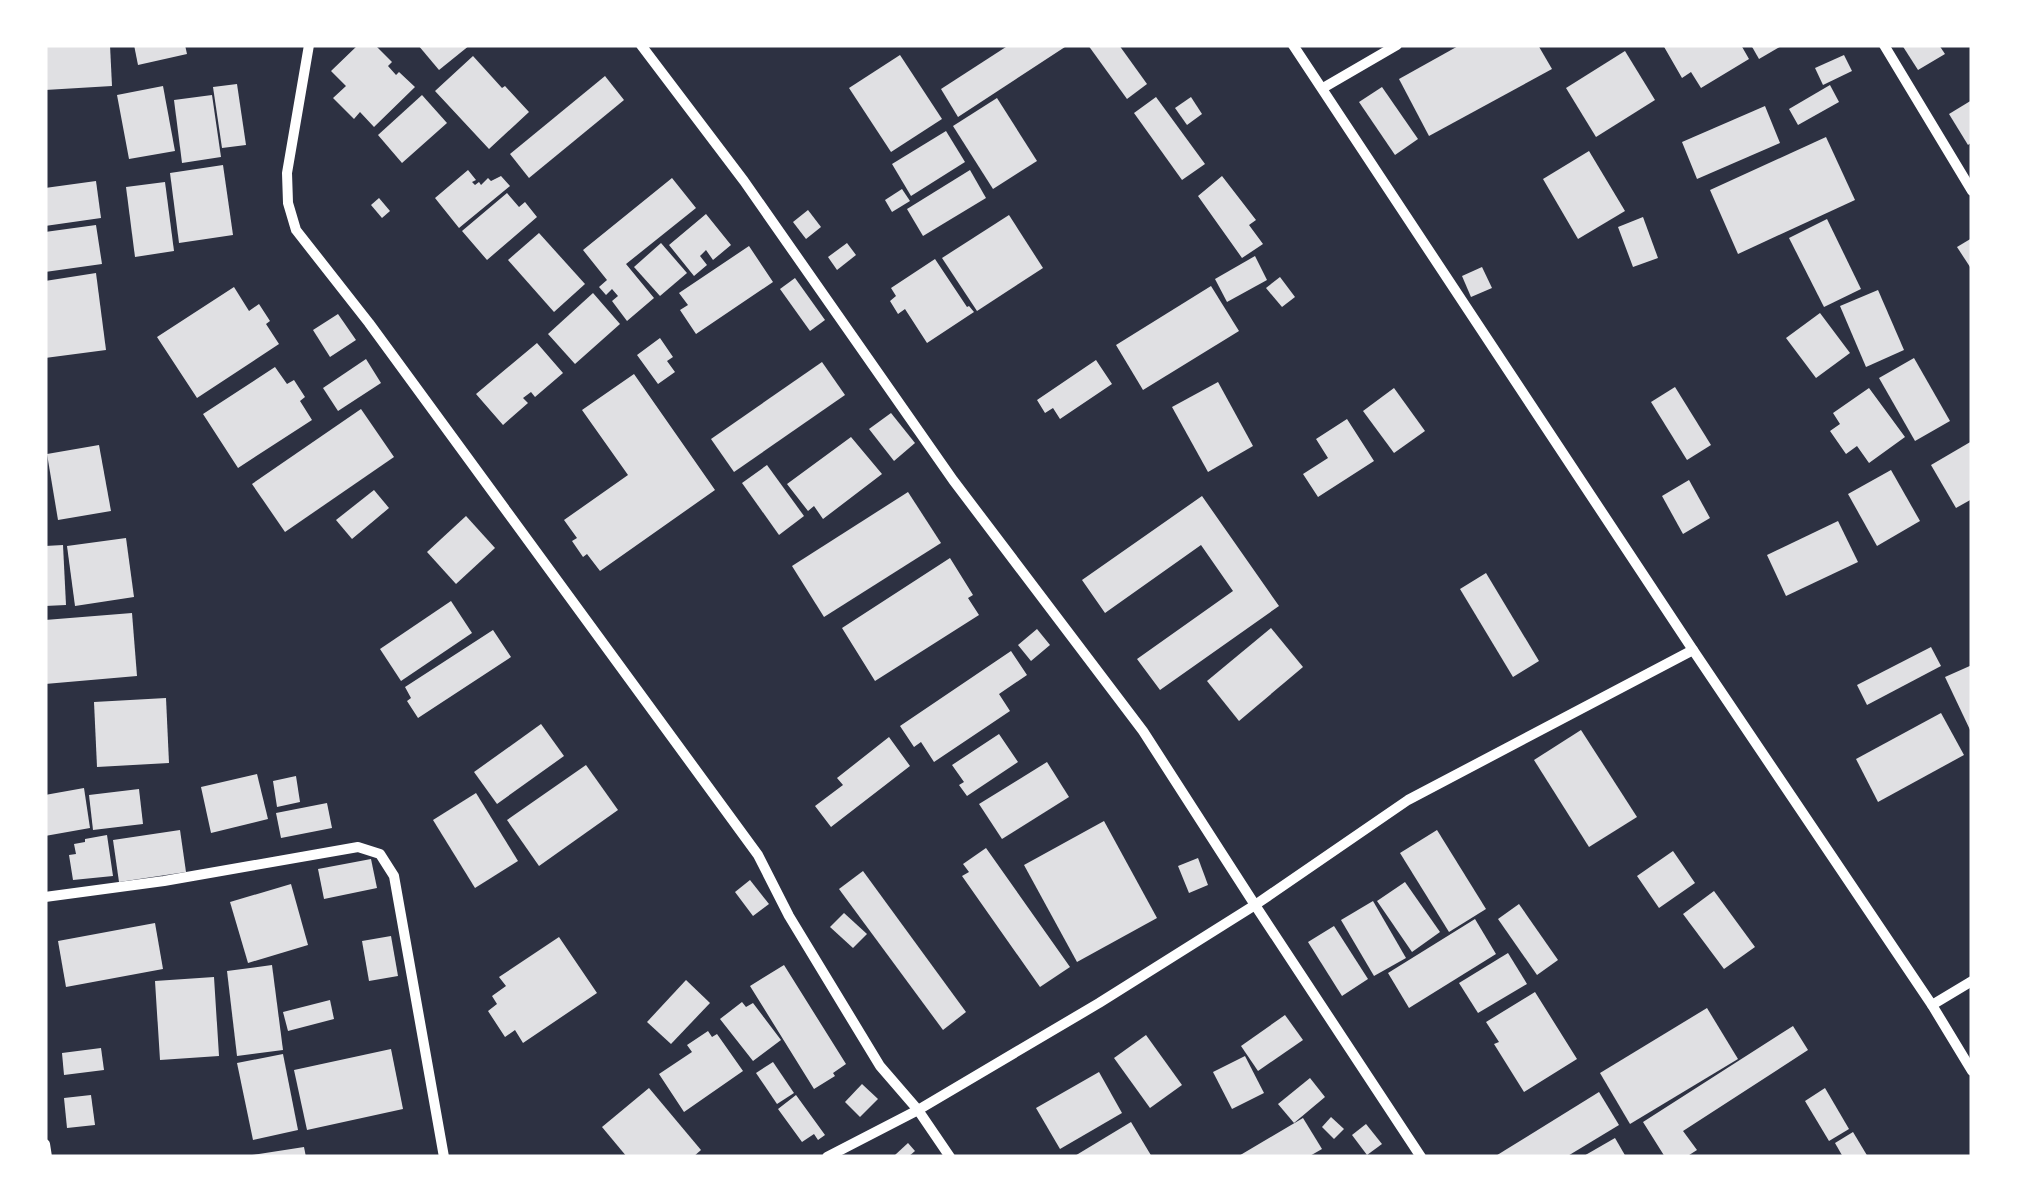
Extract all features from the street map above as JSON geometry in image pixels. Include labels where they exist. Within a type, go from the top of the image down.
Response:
[{"type":"street","points":[[310,45],[287,173],[288,202],[296,230],[370,323],[758,856],[789,916],[880,1066],[918,1110],[950,1157]]},
{"type":"street","points":[[641,45],[744,182],[953,480],[1143,731],[1422,1157]]},
{"type":"street","points":[[1293,45],[1692,650],[1932,1004],[1972,1070]]},
{"type":"street","points":[[1323,88],[1397,45]]},
{"type":"street","points":[[1884,45],[1972,192]]},
{"type":"street","points":[[826,1157],[918,1110],[1099,1004],[1408,800],[1692,650]]},
{"type":"street","points":[[45,897],[358,847],[380,854],[394,876],[444,1157]]},
{"type":"street","points":[[1932,1004],[1972,981]]},
{"type":"street","points":[[45,1144],[48,1157]]},
{"type":"building","points":[[45,45],[110,45],[112,86],[45,90]]},
{"type":"building","points":[[134,45],[185,45],[187,54],[138,65]]},
{"type":"building","points":[[358,45],[375,45],[392,62],[388,66],[396,75],[399,72],[415,87],[374,127],[360,112],[354,119],[333,98],[346,86],[331,71]]},
{"type":"building","points":[[418,45],[470,45],[439,70]]},
{"type":"building","points":[[1009,45],[1068,45],[958,117],[941,89]]},
{"type":"building","points":[[1088,45],[1119,45],[1147,84],[1127,99]]},
{"type":"building","points":[[1460,45],[1538,45],[1552,69],[1429,136],[1399,79]]},
{"type":"building","points":[[1663,45],[1741,45],[1749,59],[1701,88],[1691,72],[1682,78]]},
{"type":"building","points":[[1751,45],[1783,45],[1759,59]]},
{"type":"building","points":[[1902,45],[1939,45],[1945,54],[1918,70]]},
{"type":"building","points":[[1625,51],[1655,100],[1596,137],[1566,88]]},
{"type":"building","points":[[900,55],[942,119],[891,152],[849,88]]},
{"type":"building","points":[[1844,55],[1852,71],[1823,85],[1815,68]]},
{"type":"building","points":[[473,56],[529,112],[489,149],[435,91]]},
{"type":"building","points":[[605,76],[624,100],[529,178],[510,154]]},
{"type":"building","points":[[237,84],[246,145],[222,148],[213,87]]},
{"type":"building","points":[[1830,85],[1839,102],[1798,125],[1789,109]]},
{"type":"building","points":[[163,86],[175,151],[129,159],[117,95]]},
{"type":"building","points":[[1382,87],[1418,139],[1395,155],[1359,102]]},
{"type":"building","points":[[212,95],[221,157],[182,163],[174,100]]},
{"type":"building","points":[[422,95],[447,123],[402,163],[378,135]]},
{"type":"building","points":[[1156,97],[1205,164],[1182,180],[1134,113]]},
{"type":"building","points":[[1191,97],[1202,114],[1187,125],[1175,108]]},
{"type":"building","points":[[997,98],[1037,161],[993,189],[953,126]]},
{"type":"building","points":[[1972,100],[1972,142],[1968,145],[1949,114]]},
{"type":"building","points":[[1765,106],[1780,143],[1697,179],[1682,142]]},
{"type":"building","points":[[946,131],[965,162],[911,196],[892,164]]},
{"type":"building","points":[[1826,137],[1855,200],[1738,254],[1710,190]]},
{"type":"building","points":[[1589,151],[1625,211],[1578,239],[1543,179]]},
{"type":"building","points":[[223,165],[233,235],[179,243],[170,173]]},
{"type":"building","points":[[468,170],[476,180],[472,182],[475,185],[501,176],[510,186],[459,228],[435,198]]},
{"type":"building","points":[[970,170],[986,198],[923,236],[907,209]]},
{"type":"building","points":[[1222,176],[1256,220],[1249,225],[1263,244],[1242,258],[1198,196]]},
{"type":"building","points":[[672,178],[696,208],[626,264],[654,298],[627,321],[612,301],[618,296],[612,289],[606,295],[599,287],[607,280],[583,250]]},
{"type":"building","points":[[96,181],[101,218],[45,226],[45,188]]},
{"type":"building","points":[[165,182],[174,251],[135,257],[126,187]]},
{"type":"building","points":[[902,189],[910,201],[892,212],[885,200]]},
{"type":"building","points":[[507,193],[519,207],[525,202],[537,217],[487,260],[462,231]]},
{"type":"building","points":[[379,198],[390,211],[382,218],[371,205]]},
{"type":"building","points":[[808,210],[821,227],[806,239],[793,222]]},
{"type":"building","points":[[706,214],[731,245],[713,260],[706,250],[700,256],[707,265],[694,276],[669,245]]},
{"type":"building","points":[[1009,215],[1043,268],[977,311],[942,258]]},
{"type":"building","points":[[1643,217],[1658,258],[1633,267],[1618,227]]},
{"type":"building","points":[[1827,219],[1861,289],[1824,307],[1789,238]]},
{"type":"building","points":[[96,225],[102,264],[45,272],[45,232]]},
{"type":"building","points":[[539,233],[585,284],[554,312],[508,260]]},
{"type":"building","points":[[1972,238],[1972,270],[1957,247]]},
{"type":"building","points":[[661,243],[687,273],[660,296],[634,267]]},
{"type":"building","points":[[847,243],[856,255],[837,270],[828,257]]},
{"type":"building","points":[[749,246],[773,282],[696,334],[680,310],[688,305],[679,293]]},
{"type":"building","points":[[1255,256],[1267,280],[1227,302],[1215,279]]},
{"type":"building","points":[[935,259],[974,312],[927,343],[905,309],[898,314],[890,301],[896,296],[891,288]]},
{"type":"building","points":[[1482,267],[1492,288],[1471,297],[1462,276]]},
{"type":"building","points":[[96,273],[106,350],[45,358],[45,281]]},
{"type":"building","points":[[1280,277],[1295,297],[1282,307],[1266,288]]},
{"type":"building","points":[[795,278],[825,320],[810,331],[780,289]]},
{"type":"building","points":[[1211,286],[1239,331],[1143,390],[1116,345]]},
{"type":"building","points":[[234,287],[249,311],[259,304],[279,344],[197,398],[157,337]]},
{"type":"building","points":[[1878,290],[1904,350],[1866,367],[1840,306]]},
{"type":"building","points":[[593,293],[620,324],[575,364],[548,334]]},
{"type":"building","points":[[1820,313],[1850,353],[1816,378],[1786,338]]},
{"type":"building","points":[[338,314],[356,340],[330,357],[313,330]]},
{"type":"building","points":[[660,338],[673,357],[667,361],[675,372],[658,384],[637,355]]},
{"type":"building","points":[[537,343],[563,373],[535,397],[531,392],[523,398],[528,403],[503,425],[476,394]]},
{"type":"building","points":[[1914,358],[1950,421],[1915,441],[1879,378]]},
{"type":"building","points":[[366,359],[381,383],[338,411],[323,388]]},
{"type":"building","points":[[1096,360],[1112,384],[1060,419],[1053,408],[1045,413],[1037,400]]},
{"type":"building","points":[[822,362],[845,395],[734,472],[711,439]]},
{"type":"building","points":[[275,367],[287,384],[294,380],[305,397],[300,401],[312,420],[238,468],[203,414]]},
{"type":"building","points":[[634,374],[715,490],[600,571],[587,554],[583,557],[572,541],[577,538],[564,520],[628,475],[582,410]]},
{"type":"building","points":[[1218,382],[1253,446],[1208,472],[1172,407]]},
{"type":"building","points":[[1675,387],[1711,445],[1687,460],[1651,402]]},
{"type":"building","points":[[1394,388],[1425,431],[1394,453],[1363,411]]},
{"type":"building","points":[[1869,388],[1905,437],[1869,463],[1857,446],[1846,454],[1830,431],[1840,424],[1833,413]]},
{"type":"building","points":[[361,409],[394,457],[285,532],[252,484]]},
{"type":"building","points":[[891,413],[915,443],[894,461],[869,429]]},
{"type":"building","points":[[1347,419],[1374,461],[1318,497],[1303,474],[1328,458],[1316,439]]},
{"type":"building","points":[[851,437],[882,474],[823,519],[814,506],[808,511],[787,484]]},
{"type":"building","points":[[1972,441],[1972,499],[1956,508],[1931,465]]},
{"type":"building","points":[[99,445],[111,511],[58,520],[47,454]]},
{"type":"building","points":[[767,465],[804,516],[779,535],[742,483]]},
{"type":"building","points":[[1891,470],[1920,521],[1877,546],[1848,494]]},
{"type":"building","points":[[1689,480],[1710,518],[1683,534],[1662,496]]},
{"type":"building","points":[[374,490],[389,508],[352,539],[336,520]]},
{"type":"building","points":[[908,492],[941,543],[824,617],[792,566]]},
{"type":"building","points":[[1202,496],[1279,606],[1160,690],[1137,659],[1233,591],[1201,545],[1105,613],[1082,580]]},
{"type":"building","points":[[466,516],[495,548],[456,584],[427,552]]},
{"type":"building","points":[[1838,521],[1858,562],[1786,596],[1767,555]]},
{"type":"building","points":[[126,538],[134,597],[75,606],[67,546]]},
{"type":"building","points":[[63,545],[66,605],[45,606],[45,546]]},
{"type":"building","points":[[950,558],[973,595],[968,598],[979,615],[875,681],[842,628]]},
{"type":"building","points":[[1486,573],[1539,661],[1513,677],[1460,589]]},
{"type":"building","points":[[451,601],[472,633],[401,681],[380,649]]},
{"type":"building","points":[[132,613],[137,676],[45,684],[45,620]]},
{"type":"building","points":[[1271,628],[1303,667],[1239,721],[1207,681]]},
{"type":"building","points":[[1037,629],[1050,645],[1031,661],[1018,645]]},
{"type":"building","points":[[493,630],[511,657],[418,718],[407,701],[411,698],[405,687]]},
{"type":"building","points":[[1931,647],[1941,666],[1867,705],[1857,685]]},
{"type":"building","points":[[1011,651],[1027,675],[999,694],[1010,711],[934,762],[921,742],[914,747],[900,726]]},
{"type":"building","points":[[1972,665],[1972,734],[1945,677]]},
{"type":"building","points":[[166,698],[169,763],[97,767],[94,702]]},
{"type":"building","points":[[1941,713],[1964,755],[1878,802],[1856,759]]},
{"type":"building","points":[[541,724],[564,756],[497,804],[474,772]]},
{"type":"building","points":[[1581,730],[1637,817],[1589,847],[1534,760]]},
{"type":"building","points":[[999,734],[1018,762],[967,796],[959,785],[964,782],[952,765]]},
{"type":"building","points":[[889,737],[910,766],[831,827],[815,806],[843,785],[837,778]]},
{"type":"building","points":[[1047,762],[1069,797],[1002,839],[979,804]]},
{"type":"building","points":[[586,765],[618,810],[539,866],[507,820]]},
{"type":"building","points":[[257,774],[268,819],[211,833],[201,787]]},
{"type":"building","points":[[296,776],[300,802],[277,807],[273,781]]},
{"type":"building","points":[[84,788],[90,828],[45,836],[45,795]]},
{"type":"building","points":[[139,789],[143,824],[93,830],[89,795]]},
{"type":"building","points":[[476,793],[518,861],[475,888],[433,820]]},
{"type":"building","points":[[327,803],[332,828],[281,838],[276,813]]},
{"type":"building","points":[[1104,821],[1157,918],[1077,962],[1024,865]]},
{"type":"building","points":[[180,830],[186,872],[119,882],[113,840]]},
{"type":"building","points":[[1437,830],[1486,909],[1449,932],[1400,853]]},
{"type":"building","points":[[107,835],[113,876],[73,880],[69,855],[76,854],[74,844]]},
{"type":"building","points":[[986,848],[1070,967],[1040,987],[962,876],[969,872],[963,864]]},
{"type":"building","points":[[1673,851],[1695,883],[1659,908],[1637,876]]},
{"type":"building","points":[[1198,858],[1208,885],[1189,893],[1178,866]]},
{"type":"building","points":[[371,859],[377,888],[324,899],[318,869]]},
{"type":"building","points":[[863,871],[966,1012],[943,1030],[839,889]]},
{"type":"building","points":[[750,880],[769,904],[753,916],[735,892]]},
{"type":"building","points":[[1405,882],[1440,932],[1412,952],[1377,901]]},
{"type":"building","points":[[291,884],[308,945],[248,963],[230,902]]},
{"type":"building","points":[[1714,891],[1755,947],[1724,969],[1683,914]]},
{"type":"building","points":[[1373,901],[1406,958],[1374,976],[1341,920]]},
{"type":"building","points":[[1519,904],[1558,960],[1537,975],[1498,919]]},
{"type":"building","points":[[844,913],[867,934],[853,948],[830,927]]},
{"type":"building","points":[[1475,919],[1496,954],[1409,1008],[1388,973]]},
{"type":"building","points":[[155,923],[163,969],[66,987],[58,941]]},
{"type":"building","points":[[1334,926],[1368,979],[1342,996],[1308,942]]},
{"type":"building","points":[[391,936],[398,976],[369,981],[362,941]]},
{"type":"building","points":[[559,937],[597,993],[523,1043],[515,1030],[505,1037],[488,1011],[497,1004],[492,996],[506,986],[499,977]]},
{"type":"building","points":[[1508,953],[1527,984],[1478,1013],[1459,983]]},
{"type":"building","points":[[272,965],[283,1050],[237,1056],[227,971]]},
{"type":"building","points":[[784,965],[846,1064],[814,1089],[750,986]]},
{"type":"building","points":[[214,977],[219,1056],[160,1060],[155,981]]},
{"type":"building","points":[[686,980],[710,1003],[671,1044],[647,1022]]},
{"type":"building","points":[[1535,992],[1577,1059],[1524,1092],[1494,1044],[1499,1042],[1486,1022]]},
{"type":"building","points":[[330,1000],[334,1019],[288,1031],[283,1012]]},
{"type":"building","points":[[742,1002],[746,1007],[753,1003],[781,1040],[753,1061],[720,1019]]},
{"type":"building","points":[[1707,1008],[1738,1059],[1630,1124],[1600,1073]]},
{"type":"building","points":[[1285,1015],[1303,1040],[1258,1071],[1241,1046]]},
{"type":"building","points":[[1793,1026],[1808,1050],[1683,1131],[1697,1150],[1686,1157],[1665,1157],[1643,1122]]},
{"type":"building","points":[[708,1031],[712,1037],[717,1034],[743,1071],[684,1112],[659,1074],[692,1052],[687,1045]]},
{"type":"building","points":[[1146,1035],[1182,1085],[1150,1108],[1114,1058]]},
{"type":"building","points":[[101,1048],[104,1070],[64,1075],[62,1053]]},
{"type":"building","points":[[391,1049],[403,1109],[307,1130],[294,1070]]},
{"type":"building","points":[[283,1054],[298,1130],[253,1140],[237,1063]]},
{"type":"building","points":[[1245,1056],[1264,1093],[1232,1109],[1213,1072]]},
{"type":"building","points":[[773,1062],[794,1093],[777,1104],[756,1073]]},
{"type":"building","points":[[1099,1072],[1122,1113],[1060,1149],[1036,1108]]},
{"type":"building","points":[[1310,1078],[1325,1097],[1294,1123],[1278,1104]]},
{"type":"building","points":[[862,1084],[878,1099],[860,1117],[845,1102]]},
{"type":"building","points":[[649,1088],[701,1150],[693,1157],[627,1157],[602,1127]]},
{"type":"building","points":[[1825,1088],[1849,1129],[1829,1141],[1805,1101]]},
{"type":"building","points":[[1599,1092],[1619,1125],[1566,1157],[1494,1157]]},
{"type":"building","points":[[91,1095],[95,1125],[67,1128],[64,1098]]},
{"type":"building","points":[[796,1095],[825,1135],[818,1140],[814,1134],[802,1142],[778,1109]]},
{"type":"building","points":[[1331,1117],[1344,1129],[1334,1139],[1322,1127]]},
{"type":"building","points":[[1303,1118],[1322,1149],[1308,1157],[1237,1157]]},
{"type":"building","points":[[1131,1122],[1152,1157],[1073,1157]]},
{"type":"building","points":[[1366,1124],[1382,1144],[1367,1155],[1352,1135]]},
{"type":"building","points":[[1853,1132],[1868,1157],[1843,1157],[1835,1143]]},
{"type":"building","points":[[1615,1138],[1626,1157],[1582,1157]]},
{"type":"building","points":[[908,1143],[915,1151],[908,1157],[897,1157],[895,1155]]},
{"type":"building","points":[[304,1147],[306,1157],[252,1155]]}]
